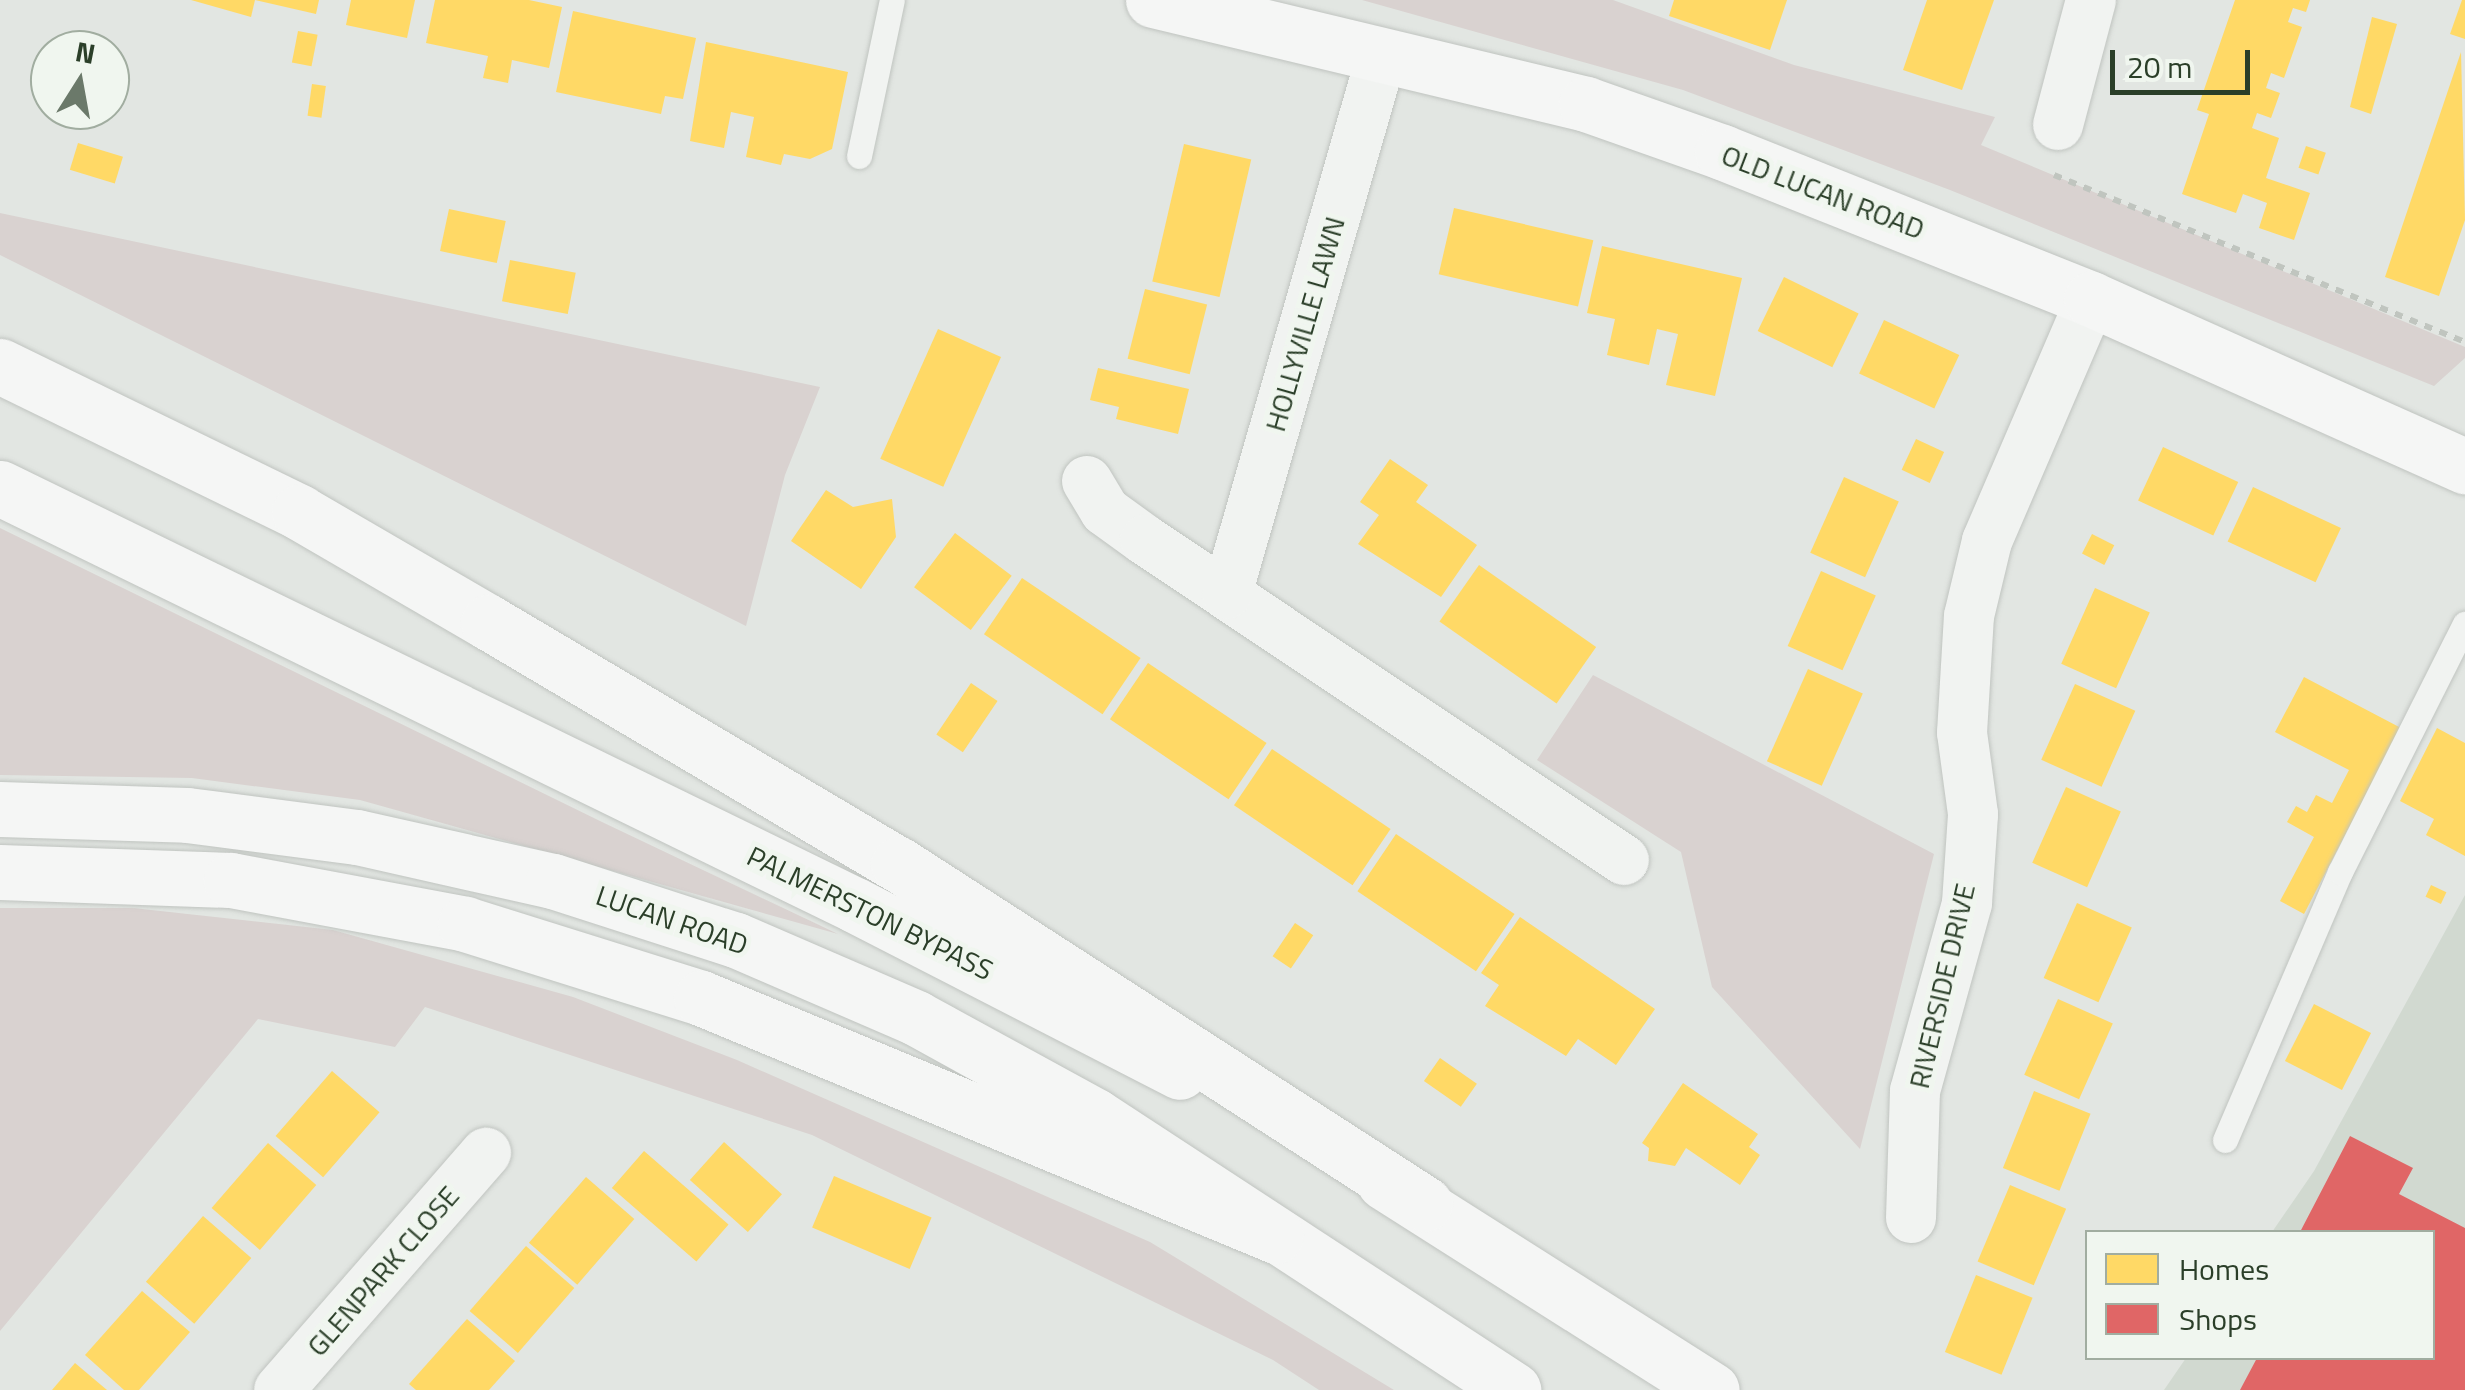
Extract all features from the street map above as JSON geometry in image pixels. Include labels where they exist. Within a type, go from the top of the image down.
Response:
[{"type":"main road","name":"OLD LUCAN ROAD","points":[[1153,0],[1586,104],[2091,298],[2465,466]]},
{"type":"main road","points":[[0,366],[299,512],[522,642],[898,864],[1425,1204]]},
{"type":"main road","name":"PALMERSTON BYPASS","points":[[0,488],[873,914],[1425,1204],[1712,1390]]},
{"type":"main road","name":"LUCAN ROAD","points":[[0,809],[187,815],[292,827],[553,880],[645,908],[827,976],[992,1057],[1096,1116],[1276,1236]]},
{"type":"main road","points":[[0,872],[232,880],[466,924],[701,998],[1276,1236],[1513,1390]]},
{"type":"street","points":[[2046,146],[2091,0]]},
{"type":"street","name":"HOLLYVILLE LAWN","points":[[1227,594],[1382,54]]},
{"type":"street","name":"RIVERSIDE DRIVE","points":[[1912,1218],[1916,1091],[1967,902],[1973,814],[1962,733],[1970,616],[1988,541],[2091,298]]},
{"type":"street","points":[[1086,481],[1106,511],[1624,860]]},
{"type":"street","name":"GLENPARK CLOSE","points":[[279,1390],[486,1153]]},
{"type":"lane","points":[[858,156],[892,0]]},
{"type":"lane","points":[[2226,1140],[2340,872],[2465,624]]},
{"type":"path","points":[[2046,146],[2465,342]]},
{"type":"shaded area","points":[[1362,0],[1613,0],[1794,65],[1995,117],[1981,145],[2465,347],[2465,358],[2434,386],[1950,190],[1683,90]]},
{"type":"shaded area","points":[[0,213],[820,387],[785,475],[746,626],[0,255]]},
{"type":"shaded area","points":[[0,528],[838,934],[360,800],[192,778],[0,775]]},
{"type":"shaded area","points":[[1593,675],[1934,854],[1860,1149],[1712,987],[1681,852],[1537,760]]},
{"type":"shaded area","points":[[2465,895],[2465,1390],[2164,1390],[2185,1360],[2435,1360],[2435,1230],[2273,1230],[2314,1171]]},
{"type":"shaded area","points":[[0,908],[133,908],[333,930],[573,997],[737,1060],[1150,1242],[1394,1390],[1319,1390],[1273,1360],[812,1135],[425,1007],[395,1047],[258,1019],[0,1331]]},
{"type":"building: Homes","points":[[191,0],[255,0],[251,17]]},
{"type":"building: Homes","points":[[255,0],[319,0],[316,14]]},
{"type":"building: Homes","points":[[351,0],[415,0],[407,38],[346,25]]},
{"type":"building: Homes","points":[[435,0],[529,0],[562,7],[549,68],[512,60],[508,83],[483,78],[488,56],[426,43]]},
{"type":"building: Homes","points":[[1674,0],[1787,0],[1770,50],[1669,16]]},
{"type":"building: Homes","points":[[1927,0],[1994,0],[1962,90],[1903,70]]},
{"type":"building: Homes","points":[[2235,0],[2310,0],[2306,12],[2293,8],[2288,22],[2302,27],[2284,78],[2271,73],[2266,88],[2280,93],[2271,118],[2257,113],[2252,128],[2279,138],[2266,178],[2310,193],[2294,240],[2259,228],[2267,203],[2243,194],[2236,213],[2182,194],[2209,114],[2197,110]]},
{"type":"building: Homes","points":[[2465,0],[2465,39],[2450,34]]},
{"type":"building: Homes","points":[[573,11],[696,38],[683,99],[665,96],[661,114],[556,92]]},
{"type":"building: Homes","points":[[2372,17],[2397,24],[2371,114],[2350,107]]},
{"type":"building: Homes","points":[[298,31],[318,35],[312,66],[292,62]]},
{"type":"building: Homes","points":[[706,42],[848,72],[832,149],[810,159],[784,154],[781,165],[746,157],[754,117],[731,112],[724,148],[690,141]]},
{"type":"building: Homes","points":[[2461,52],[2465,220],[2439,296],[2385,277]]},
{"type":"building: Homes","points":[[312,84],[326,86],[321,118],[308,116]]},
{"type":"building: Homes","points":[[78,143],[123,157],[115,184],[70,170]]},
{"type":"building: Homes","points":[[1184,144],[1251,160],[1220,297],[1152,281]]},
{"type":"building: Homes","points":[[2306,146],[2326,153],[2318,175],[2299,168]]},
{"type":"building: Homes","points":[[1454,208],[1593,240],[1578,306],[1439,274]]},
{"type":"building: Homes","points":[[449,209],[506,221],[497,263],[440,251]]},
{"type":"building: Homes","points":[[1602,246],[1742,278],[1715,396],[1666,385],[1678,334],[1657,329],[1649,365],[1607,355],[1615,319],[1587,313]]},
{"type":"building: Homes","points":[[510,260],[576,273],[568,314],[502,301]]},
{"type":"building: Homes","points":[[1784,277],[1859,313],[1832,367],[1758,331]]},
{"type":"building: Homes","points":[[1145,289],[1207,304],[1190,374],[1128,359]]},
{"type":"building: Homes","points":[[1884,320],[1959,355],[1934,409],[1859,373]]},
{"type":"building: Homes","points":[[938,329],[1001,357],[943,487],[880,459]]},
{"type":"building: Homes","points":[[1098,368],[1189,389],[1178,434],[1116,419],[1119,407],[1090,400]]},
{"type":"building: Homes","points":[[1916,439],[1944,452],[1930,483],[1902,470]]},
{"type":"building: Homes","points":[[2163,447],[2238,482],[2213,536],[2138,500]]},
{"type":"building: Homes","points":[[1390,459],[1428,485],[1416,502],[1477,545],[1441,597],[1358,544],[1379,515],[1360,502]]},
{"type":"building: Homes","points":[[1844,477],[1899,501],[1865,577],[1810,553]]},
{"type":"building: Homes","points":[[2253,487],[2341,528],[2316,582],[2228,541]]},
{"type":"building: Homes","points":[[826,490],[853,507],[892,499],[896,537],[861,589],[791,541]]},
{"type":"building: Homes","points":[[955,533],[1012,576],[971,630],[914,587]]},
{"type":"building: Homes","points":[[2092,534],[2114,545],[2104,565],[2082,554]]},
{"type":"building: Homes","points":[[1479,565],[1596,647],[1557,704],[1439,622]]},
{"type":"building: Homes","points":[[1821,571],[1876,595],[1842,670],[1788,646]]},
{"type":"building: Homes","points":[[1022,578],[1141,658],[1103,714],[984,634]]},
{"type":"building: Homes","points":[[2095,588],[2150,612],[2116,688],[2061,664]]},
{"type":"building: Homes","points":[[1148,663],[1267,743],[1229,799],[1110,719]]},
{"type":"building: Homes","points":[[1808,669],[1863,693],[1822,786],[1767,761]]},
{"type":"building: Homes","points":[[2304,677],[2401,728],[2304,914],[2280,901],[2314,837],[2287,822],[2296,806],[2307,812],[2316,795],[2332,803],[2349,770],[2275,732]]},
{"type":"building: Homes","points":[[971,683],[998,701],[963,752],[936,734]]},
{"type":"building: Homes","points":[[2075,684],[2135,711],[2102,787],[2041,760]]},
{"type":"building: Homes","points":[[2437,728],[2465,743],[2465,856],[2426,835],[2434,819],[2400,801]]},
{"type":"building: Homes","points":[[1272,749],[1391,829],[1353,885],[1234,805]]},
{"type":"building: Homes","points":[[2066,787],[2121,811],[2087,887],[2032,863]]},
{"type":"building: Homes","points":[[1396,834],[1515,914],[1476,971],[1357,891]]},
{"type":"building: Homes","points":[[2431,885],[2446,892],[2441,904],[2426,897]]},
{"type":"building: Homes","points":[[2077,903],[2132,927],[2098,1002],[2044,978]]},
{"type":"building: Homes","points":[[1520,917],[1655,1009],[1616,1065],[1578,1039],[1566,1056],[1485,1006],[1499,985],[1481,973]]},
{"type":"building: Homes","points":[[1295,923],[1313,935],[1291,968],[1273,956]]},
{"type":"building: Homes","points":[[2058,999],[2113,1023],[2079,1099],[2024,1075]]},
{"type":"building: Homes","points":[[2314,1004],[2371,1033],[2342,1090],[2285,1061]]},
{"type":"building: Homes","points":[[1440,1058],[1477,1084],[1461,1107],[1424,1081]]},
{"type":"building: Homes","points":[[332,1071],[380,1112],[323,1177],[276,1136]]},
{"type":"building: Homes","points":[[1683,1083],[1758,1134],[1749,1147],[1760,1155],[1740,1185],[1686,1148],[1675,1166],[1648,1161],[1649,1148],[1642,1143]]},
{"type":"building: Homes","points":[[2034,1091],[2091,1114],[2059,1191],[2003,1168]]},
{"type":"building: Homes","points":[[724,1142],[782,1194],[748,1232],[690,1180]]},
{"type":"building: Homes","points":[[268,1143],[316,1185],[260,1250],[212,1208]]},
{"type":"building: Homes","points":[[644,1151],[729,1224],[696,1261],[612,1188]]},
{"type":"building: Homes","points":[[834,1176],[932,1217],[910,1269],[812,1228]]},
{"type":"building: Homes","points":[[586,1177],[634,1219],[577,1285],[529,1243]]},
{"type":"building: Homes","points":[[2010,1185],[2066,1209],[2034,1285],[1978,1261]]},
{"type":"building: Homes","points":[[203,1216],[251,1258],[194,1324],[146,1282]]},
{"type":"building: Homes","points":[[526,1246],[574,1288],[518,1353],[470,1311]]},
{"type":"building: Homes","points":[[1976,1275],[2033,1298],[2001,1375],[1945,1352]]},
{"type":"building: Homes","points":[[142,1291],[190,1332],[139,1390],[124,1390],[85,1355]]},
{"type":"building: Homes","points":[[467,1319],[515,1361],[489,1390],[416,1390],[409,1384]]},
{"type":"building: Homes","points":[[75,1363],[107,1390],[52,1390]]},
{"type":"building: Shops","points":[[2350,1136],[2413,1168],[2399,1194],[2465,1228],[2465,1390],[2240,1390],[2256,1360],[2435,1360],[2435,1230],[2301,1230]]}]
